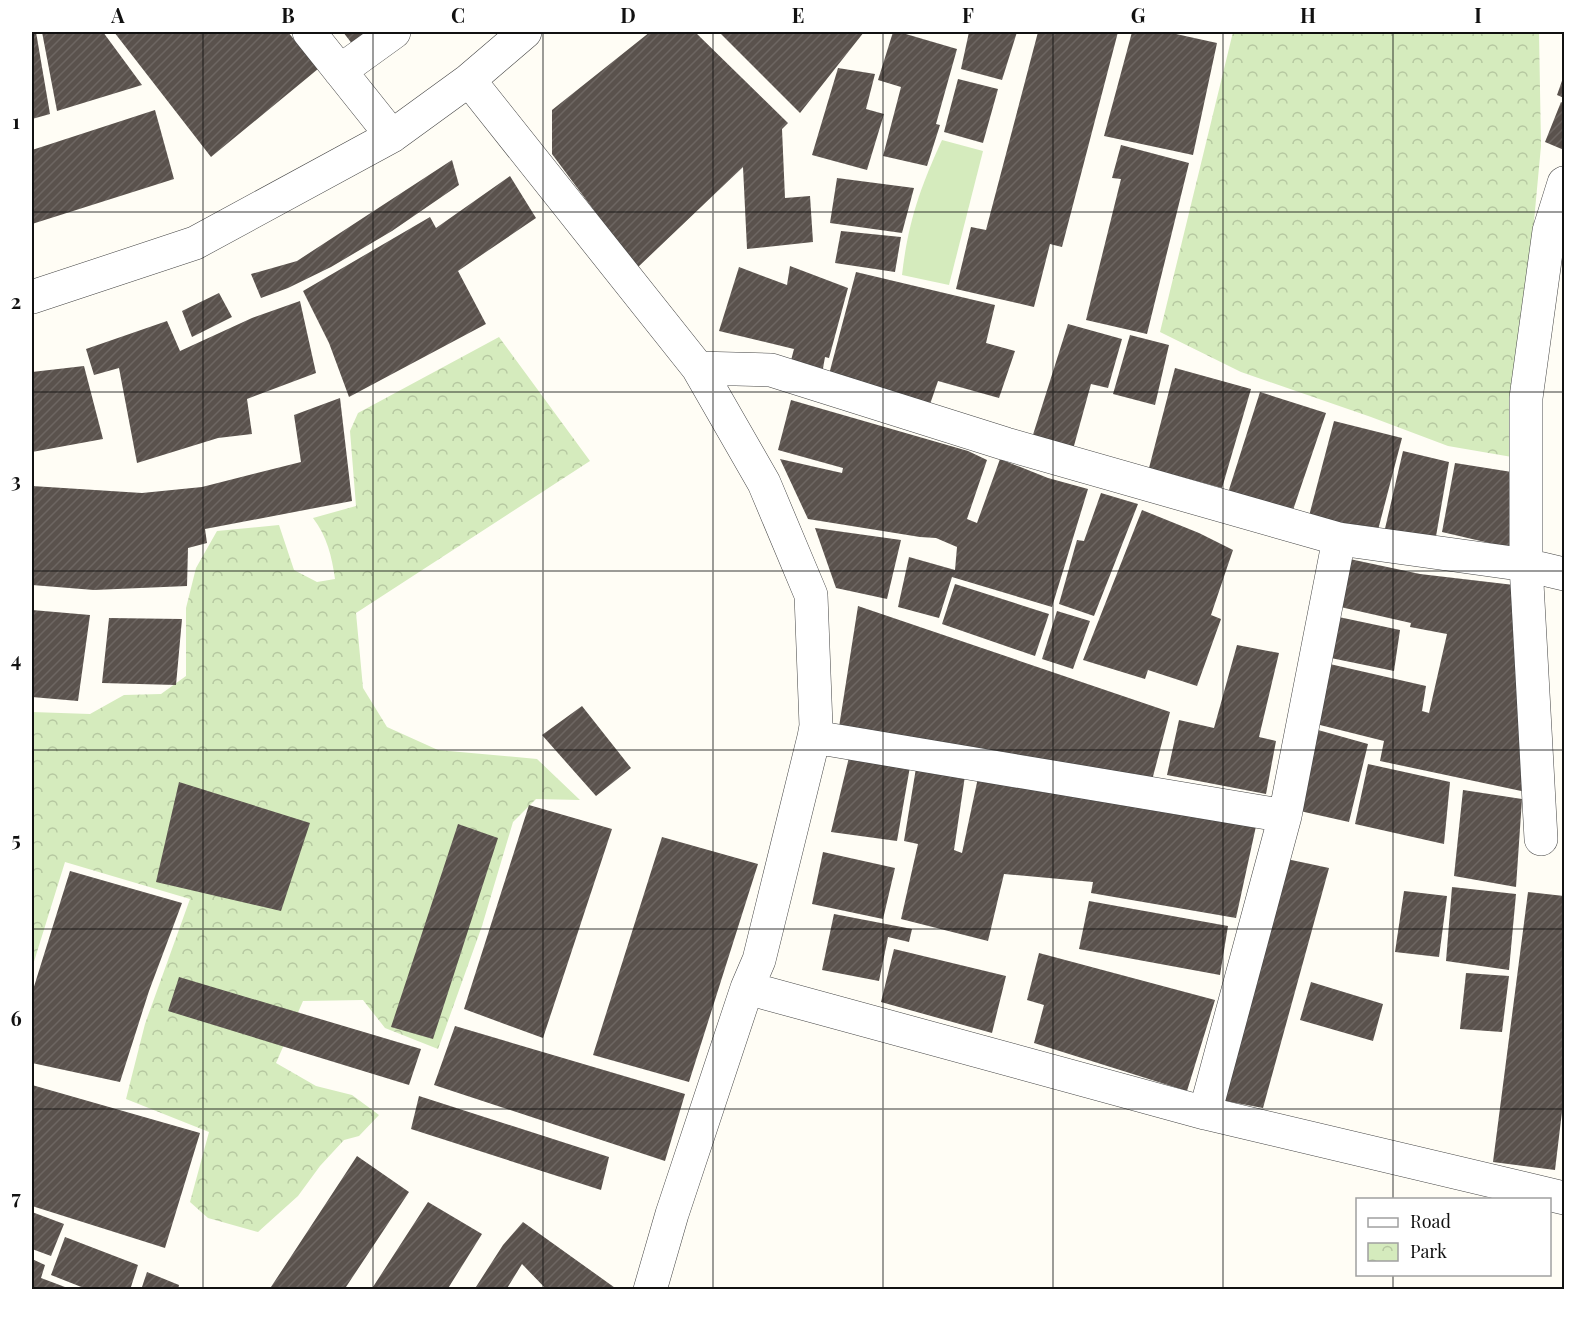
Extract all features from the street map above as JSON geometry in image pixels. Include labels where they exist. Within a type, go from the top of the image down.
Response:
[{"type":"street","points":[[309,32],[392,136]]},
{"type":"street","points":[[340,71],[394,32]]},
{"type":"street","points":[[32,297],[195,243],[392,136],[469,80],[525,32]]},
{"type":"street","points":[[469,80],[698,368],[764,483],[811,595],[816,726],[814,738],[759,960],[747,988],[672,1214],[650,1290]]},
{"type":"street","points":[[1541,839],[1526,565],[1526,398],[1549,231],[1564,183]]},
{"type":"street","points":[[698,368],[771,370],[1006,444],[1339,539],[1526,565],[1564,574]]},
{"type":"street","points":[[1205,1113],[1285,816],[1339,539]]},
{"type":"street","points":[[814,738],[1285,816]]},
{"type":"street","points":[[747,988],[1205,1113],[1564,1198]]},
{"type":"green space","points":[[1233,32],[1539,32],[1541,146],[1512,457],[1448,446],[1241,372],[1160,332]]},
{"type":"green space","points":[[942,140],[983,151],[949,285],[902,275],[916,206]]},
{"type":"green space","points":[[499,337],[590,461],[356,613],[363,688],[387,727],[438,750],[537,759],[580,800],[536,799],[513,822],[482,926],[438,1049],[385,1028],[363,1000],[303,1001],[276,1063],[316,1086],[352,1095],[379,1115],[359,1136],[344,1140],[320,1166],[298,1196],[258,1232],[208,1218],[190,1202],[209,1132],[126,1099],[145,1024],[190,899],[65,862],[32,968],[32,712],[90,714],[124,695],[161,694],[186,676],[186,608],[196,568],[217,531],[279,525],[294,570],[317,582],[335,579],[328,547],[313,518],[356,506],[350,431],[358,413]]},
{"type":"building","points":[[32,32],[36,32],[50,114],[32,119]]},
{"type":"building","points":[[42,32],[103,32],[142,85],[57,111]]},
{"type":"building","points":[[114,32],[288,32],[318,69],[211,157]]},
{"type":"building","points":[[343,32],[370,32],[353,45]]},
{"type":"building","points":[[650,32],[695,32],[788,123],[782,129],[785,198],[810,196],[813,242],[747,249],[743,167],[637,268],[552,154],[552,110]]},
{"type":"building","points":[[719,32],[864,32],[800,113]]},
{"type":"building","points":[[893,32],[957,49],[936,124],[940,125],[927,166],[883,156],[901,87],[878,80]]},
{"type":"building","points":[[969,32],[1017,32],[1002,80],[961,69]]},
{"type":"building","points":[[1038,32],[1118,32],[1062,247],[1050,244],[1034,307],[956,289],[971,227],[986,230]]},
{"type":"building","points":[[1132,32],[1167,32],[1217,43],[1193,155],[1104,136]]},
{"type":"building","points":[[838,68],[875,74],[866,109],[884,114],[867,170],[812,155]]},
{"type":"building","points":[[1564,75],[1564,98],[1557,95]]},
{"type":"building","points":[[958,79],[998,89],[983,143],[944,132]]},
{"type":"building","points":[[1561,102],[1564,104],[1564,150],[1545,142]]},
{"type":"building","points":[[155,110],[174,179],[32,224],[32,150]]},
{"type":"building","points":[[1121,145],[1189,163],[1147,334],[1086,320],[1121,179],[1112,178]]},
{"type":"building","points":[[452,160],[459,185],[392,231],[331,267],[261,298],[251,274],[297,261]]},
{"type":"building","points":[[510,176],[536,218],[458,271],[486,324],[349,397],[329,343],[303,291],[430,217],[436,228]]},
{"type":"building","points":[[837,178],[914,188],[902,233],[830,223]]},
{"type":"building","points":[[841,231],[901,237],[895,272],[835,263]]},
{"type":"building","points":[[790,266],[848,288],[829,358],[825,357],[822,374],[789,368],[794,349],[719,331],[739,267],[787,285]]},
{"type":"building","points":[[856,272],[995,305],[986,343],[1015,351],[999,398],[938,381],[927,413],[827,382]]},
{"type":"building","points":[[219,293],[232,317],[192,337],[182,311]]},
{"type":"building","points":[[300,301],[316,373],[247,399],[252,434],[218,438],[137,463],[119,368],[94,375],[86,349],[167,321],[180,351],[252,318]]},
{"type":"building","points":[[1068,324],[1122,339],[1108,388],[1091,384],[1072,453],[1031,441]]},
{"type":"building","points":[[1130,335],[1169,345],[1155,405],[1113,394]]},
{"type":"building","points":[[84,366],[103,439],[32,452],[32,372]]},
{"type":"building","points":[[1175,368],[1251,389],[1222,488],[1149,468]]},
{"type":"building","points":[[1260,392],[1326,413],[1291,516],[1227,496]]},
{"type":"building","points":[[340,398],[352,501],[205,529],[207,543],[188,548],[187,586],[94,590],[32,585],[32,486],[142,493],[202,487],[301,462],[294,415]]},
{"type":"building","points":[[791,400],[968,451],[987,460],[967,519],[977,523],[1000,459],[1048,478],[1088,489],[1052,607],[952,577],[939,618],[898,607],[909,557],[955,570],[957,547],[936,538],[808,519],[780,459],[842,473],[843,468],[778,450]]},
{"type":"building","points":[[1334,421],[1402,438],[1378,530],[1309,516]]},
{"type":"building","points":[[1403,451],[1449,462],[1435,542],[1384,533]]},
{"type":"building","points":[[1455,463],[1518,473],[1515,549],[1442,532]]},
{"type":"building","points":[[1101,493],[1138,504],[1094,616],[1059,604],[1077,540],[1084,541]]},
{"type":"building","points":[[1142,510],[1199,533],[1233,550],[1211,615],[1221,619],[1197,686],[1148,670],[1145,679],[1083,660]]},
{"type":"building","points":[[815,528],[901,540],[887,599],[836,588]]},
{"type":"building","points":[[1345,558],[1420,574],[1514,585],[1526,792],[1380,761],[1384,741],[1312,723],[1321,662],[1426,686],[1422,711],[1429,713],[1447,634],[1410,627],[1411,623],[1336,606]]},
{"type":"building","points":[[955,584],[1049,614],[1035,656],[942,624]]},
{"type":"building","points":[[858,606],[1170,712],[1151,784],[839,727]]},
{"type":"building","points":[[32,610],[90,615],[78,701],[32,697]]},
{"type":"building","points":[[1057,611],[1090,621],[1073,669],[1042,659]]},
{"type":"building","points":[[1334,616],[1400,630],[1394,671],[1326,657]]},
{"type":"building","points":[[109,618],[182,619],[176,685],[102,683]]},
{"type":"building","points":[[1237,645],[1279,653],[1259,737],[1276,741],[1266,794],[1167,775],[1179,720],[1214,728]]},
{"type":"building","points":[[582,706],[631,768],[596,796],[542,735]]},
{"type":"building","points":[[1318,730],[1368,744],[1349,822],[1300,811]]},
{"type":"building","points":[[851,749],[911,761],[897,841],[831,832]]},
{"type":"building","points":[[917,762],[966,769],[954,850],[962,853],[979,773],[1258,817],[1236,918],[1091,893],[1093,882],[1004,874],[988,941],[901,919],[918,844],[904,841]]},
{"type":"building","points":[[1368,764],[1450,782],[1444,844],[1355,824]]},
{"type":"building","points":[[179,782],[310,823],[281,911],[156,882]]},
{"type":"building","points":[[1463,790],[1522,799],[1516,887],[1454,876]]},
{"type":"building","points":[[529,805],[612,829],[543,1038],[464,1009]]},
{"type":"building","points":[[458,824],[498,838],[433,1039],[391,1027]]},
{"type":"building","points":[[662,837],[758,864],[689,1082],[593,1055]]},
{"type":"building","points":[[823,852],[895,868],[883,919],[812,904]]},
{"type":"building","points":[[1282,858],[1329,868],[1263,1108],[1220,1100]]},
{"type":"building","points":[[70,871],[182,903],[149,991],[120,1082],[32,1063],[32,993]]},
{"type":"building","points":[[1452,887],[1516,894],[1509,970],[1446,961]]},
{"type":"building","points":[[1404,891],[1447,896],[1439,957],[1395,952]]},
{"type":"building","points":[[1528,892],[1564,896],[1564,1095],[1555,1170],[1493,1162]]},
{"type":"building","points":[[1089,901],[1228,926],[1220,975],[1079,949]]},
{"type":"building","points":[[834,914],[912,929],[909,942],[888,937],[879,981],[822,970]]},
{"type":"building","points":[[894,949],[1006,976],[992,1033],[881,1002]]},
{"type":"building","points":[[1039,953],[1215,1000],[1187,1091],[1034,1043],[1044,1005],[1027,1000]]},
{"type":"building","points":[[1466,973],[1509,976],[1502,1032],[1460,1029]]},
{"type":"building","points":[[179,977],[421,1049],[409,1085],[168,1011]]},
{"type":"building","points":[[1311,982],[1383,1004],[1373,1041],[1300,1020]]},
{"type":"building","points":[[455,1026],[685,1094],[665,1161],[434,1085]]},
{"type":"building","points":[[32,1085],[200,1133],[165,1248],[32,1206]]},
{"type":"building","points":[[419,1096],[609,1157],[601,1190],[411,1129]]},
{"type":"building","points":[[357,1156],[409,1192],[344,1290],[269,1290]]},
{"type":"building","points":[[428,1202],[482,1234],[447,1290],[371,1290]]},
{"type":"building","points":[[32,1212],[64,1224],[51,1256],[32,1249]]},
{"type":"building","points":[[523,1222],[618,1290],[547,1290],[522,1264],[506,1290],[474,1290],[503,1245]]},
{"type":"building","points":[[65,1237],[138,1265],[130,1290],[89,1290],[51,1275]]},
{"type":"building","points":[[32,1259],[45,1265],[41,1278],[73,1290],[32,1290]]},
{"type":"building","points":[[147,1272],[179,1285],[178,1290],[141,1290]]}]
